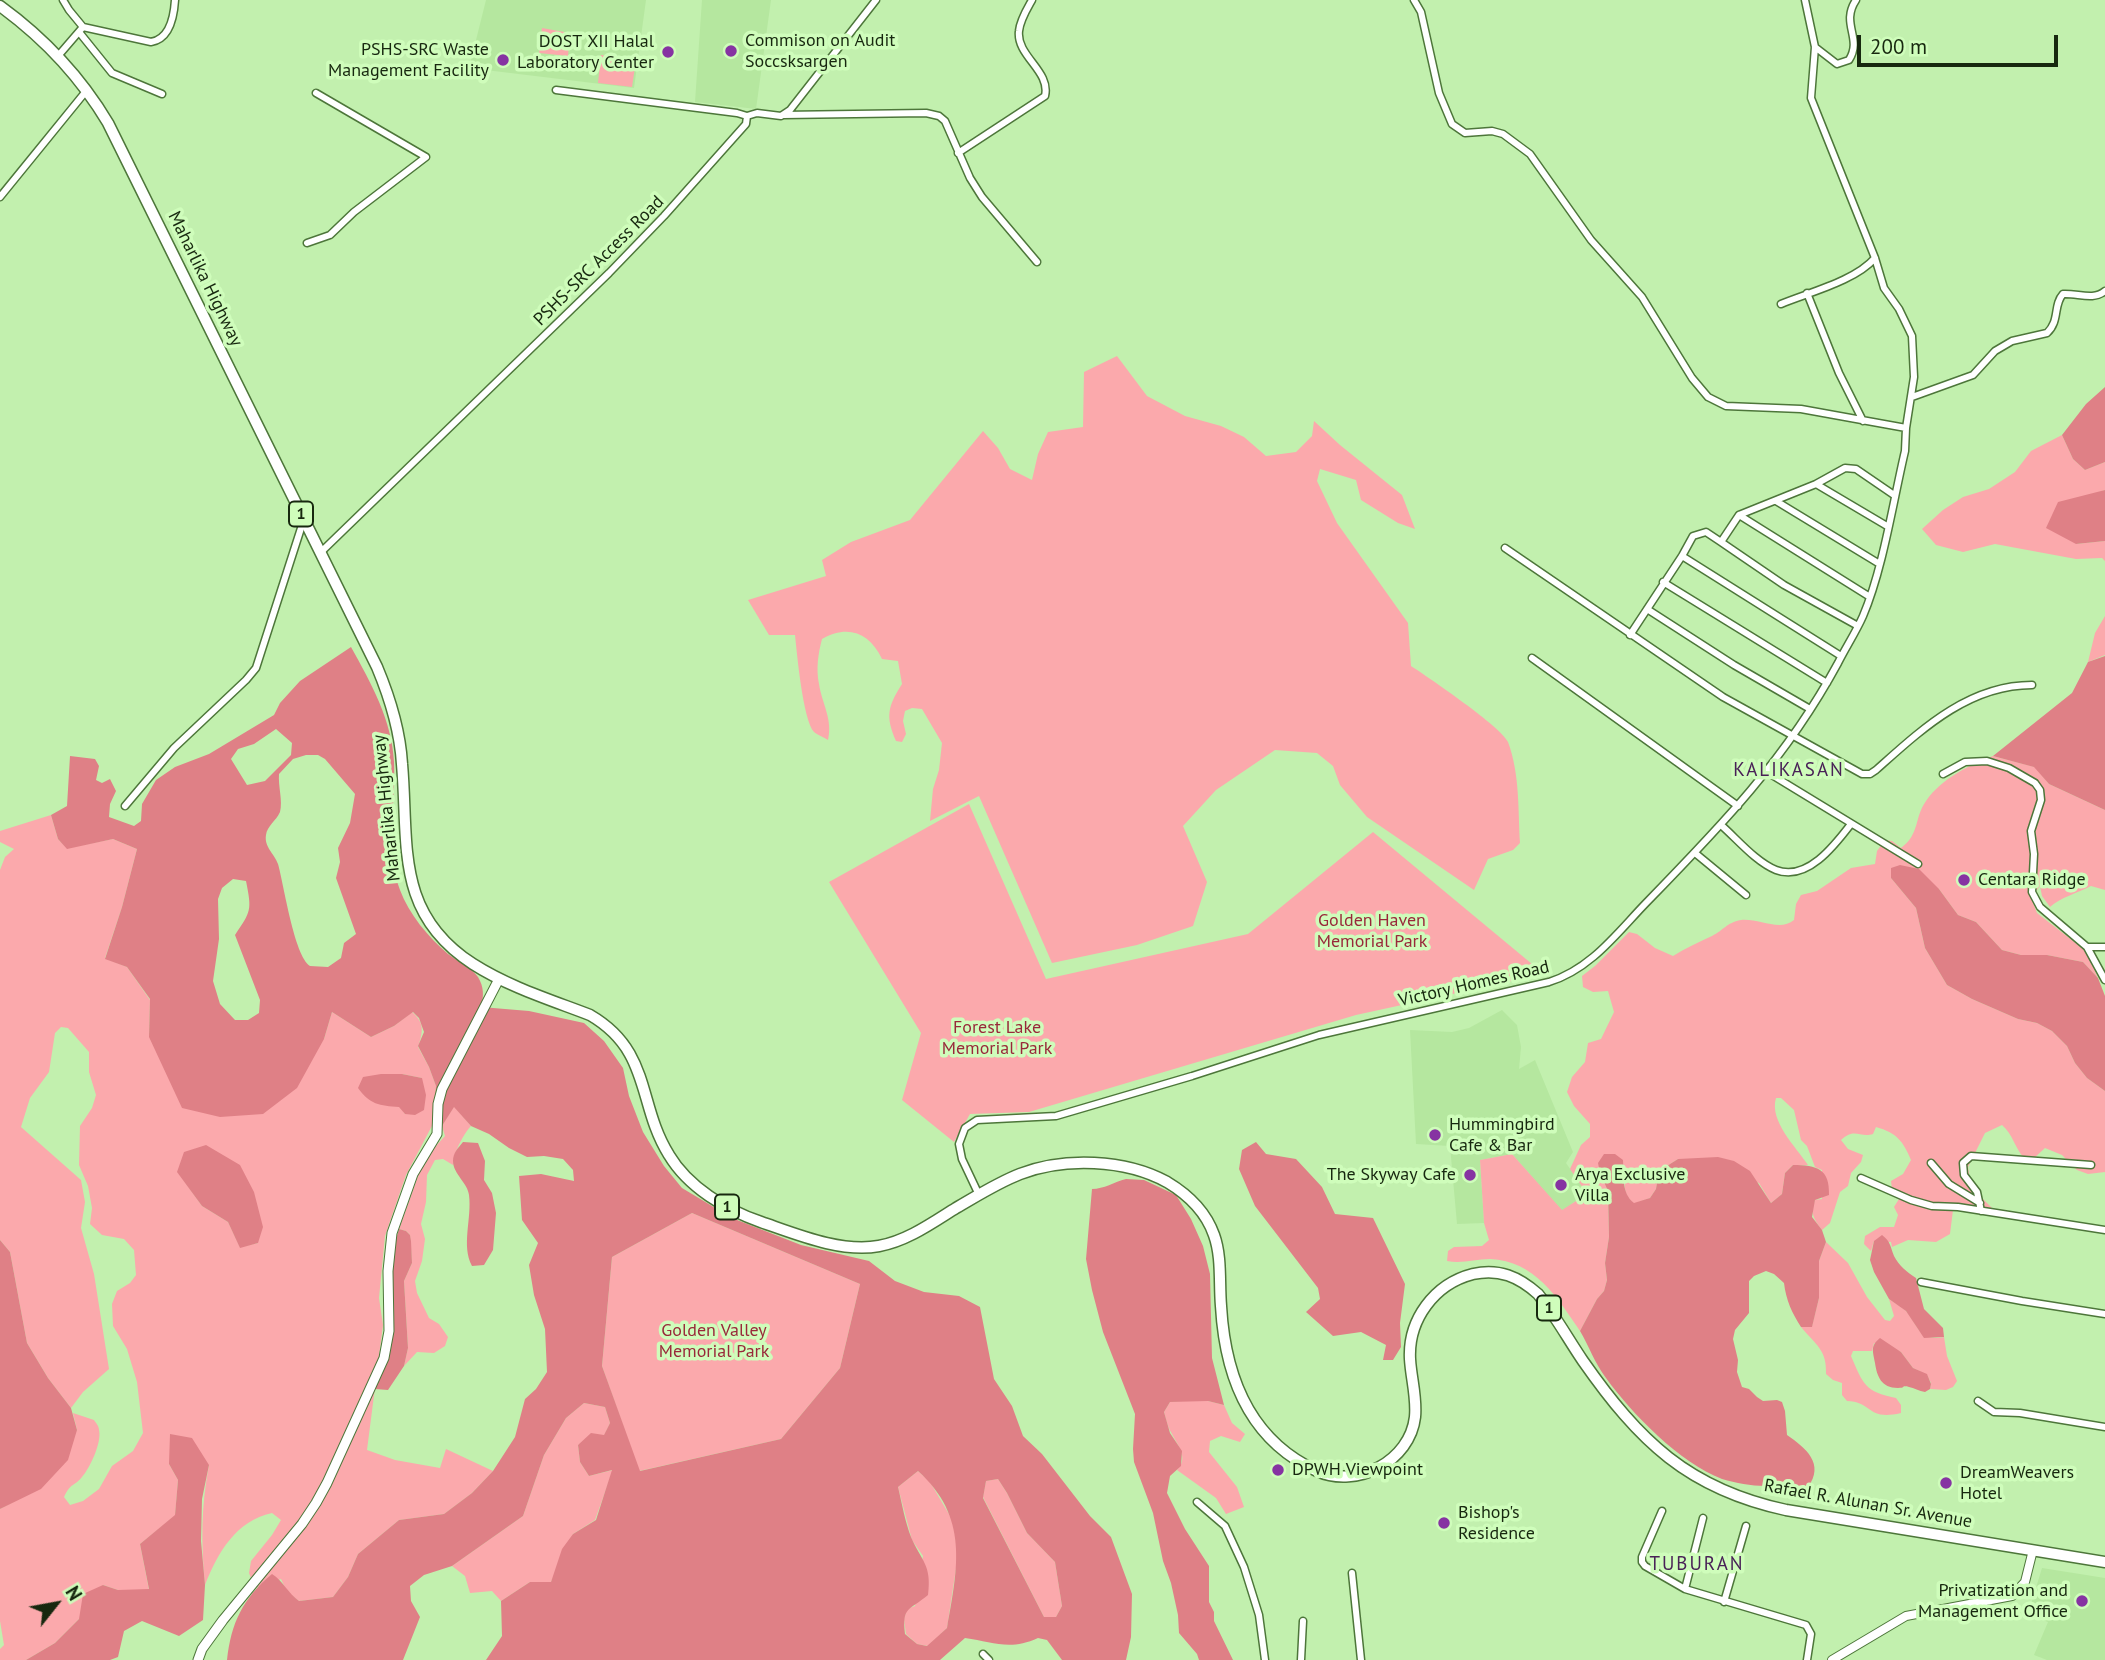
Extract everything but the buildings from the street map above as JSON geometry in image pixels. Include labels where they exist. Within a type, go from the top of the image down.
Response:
[{"type":"highway","name":"Maharlika Highway","points":[[0,6],[30,29],[87,90],[120,144],[377,667],[392,707],[402,765],[406,856],[416,898],[431,923],[451,947],[473,964],[499,979],[590,1015],[617,1035],[633,1057],[667,1153],[684,1175],[711,1197],[736,1212],[807,1237],[862,1248],[883,1246],[906,1237],[979,1195]]},
{"type":"highway","name":"Rafael R. Alunan Sr. Avenue","points":[[979,1195],[1030,1170],[1060,1165],[1095,1164],[1142,1172],[1165,1181],[1189,1199],[1206,1219],[1216,1243],[1224,1345],[1235,1386],[1254,1418],[1277,1444],[1303,1464],[1326,1475],[1344,1477],[1366,1474],[1378,1469],[1393,1457],[1405,1443],[1415,1420],[1410,1348],[1412,1334],[1422,1311],[1436,1293],[1453,1282],[1475,1274],[1502,1273],[1526,1284],[1538,1294],[1624,1416],[1662,1454],[1704,1482],[1745,1499],[1786,1510],[2105,1562]]},
{"type":"main road","points":[[0,6],[2,0]]},
{"type":"main road","points":[[198,1660],[202,1649],[223,1620],[302,1524],[316,1503],[384,1358],[389,1331],[390,1250],[398,1214],[418,1162],[437,1134],[438,1104],[442,1089],[499,979]]},
{"type":"street","points":[[63,0],[112,73],[162,94]]},
{"type":"street","points":[[81,29],[155,42],[167,33],[175,0]]},
{"type":"street","points":[[783,116],[876,0]]},
{"type":"street","points":[[958,153],[1045,96],[1044,80],[1019,39],[1020,26],[1032,0]]},
{"type":"street","points":[[1414,0],[1420,12],[1438,93],[1452,124],[1465,133],[1492,131],[1503,134],[1530,154],[1591,240],[1642,297],[1692,377],[1708,397],[1726,406],[1801,409],[1906,428]]},
{"type":"street","name":"Victory Homes Road","points":[[979,1195],[962,1159],[959,1144],[962,1132],[971,1122],[985,1118],[1056,1116],[1319,1035],[1559,979],[1573,973],[1595,956],[1695,853],[1767,772],[1793,737],[1842,656],[1870,597],[1906,442],[1906,428],[1913,397],[1914,361],[1912,336],[1899,309],[1884,288],[1875,258],[1811,98],[1815,47],[1805,0]]},
{"type":"street","points":[[1815,47],[1837,64],[1849,60],[1854,53],[1854,43],[1849,14],[1856,0]]},
{"type":"street","points":[[58,57],[81,29]]},
{"type":"street","points":[[0,197],[87,90]]},
{"type":"street","points":[[556,90],[747,116],[757,113],[783,116],[935,114],[945,121],[958,153],[982,197],[1037,262]]},
{"type":"street","points":[[307,243],[330,235],[354,212],[426,157],[316,93]]},
{"type":"street","name":"PSHS-SRC Access Road","points":[[321,552],[609,273],[746,124],[747,116]]},
{"type":"street","points":[[1781,303],[1862,271],[1875,258]]},
{"type":"street","points":[[1913,397],[1973,375],[1995,351],[2012,341],[2047,333],[2056,320],[2058,301],[2063,294],[2093,296],[2102,295],[2105,291]]},
{"type":"street","points":[[1807,293],[1839,373],[1863,421]]},
{"type":"street","points":[[1721,542],[1739,515],[1816,484],[1845,468],[1853,468],[1894,495]]},
{"type":"street","points":[[1816,484],[1887,526]]},
{"type":"street","points":[[1776,501],[1878,563]]},
{"type":"street","points":[[1739,515],[1870,597]]},
{"type":"street","points":[[125,806],[174,748],[246,681],[256,668],[304,520]]},
{"type":"street","points":[[1630,635],[1693,536],[1700,532],[1706,532],[1783,585],[1858,626]]},
{"type":"street","points":[[1505,548],[1723,697],[1856,772],[1870,774],[1922,729],[1955,707],[1998,689],[2032,685]]},
{"type":"street","points":[[1682,556],[1842,656]]},
{"type":"street","points":[[1663,582],[1827,683]]},
{"type":"street","points":[[1647,609],[1734,665],[1810,709]]},
{"type":"street","points":[[1532,658],[1738,806]]},
{"type":"street","points":[[1943,774],[1965,762],[1987,761],[2018,772],[2035,783],[2040,790],[2041,800],[2031,831],[2034,854],[2032,892],[2040,907],[2087,947],[2105,980]]},
{"type":"street","points":[[1767,772],[1918,864]]},
{"type":"street","points":[[1721,825],[1762,861],[1784,872],[1802,868],[1822,857],[1851,824]]},
{"type":"street","points":[[1695,853],[1746,895]]},
{"type":"street","points":[[2087,947],[2105,947]]},
{"type":"street","points":[[1982,1211],[1977,1192],[1962,1171],[1963,1163],[1972,1156],[2091,1165]]},
{"type":"street","points":[[1931,1163],[1950,1184],[1980,1203]]},
{"type":"street","points":[[1861,1178],[1922,1204],[2105,1230]]},
{"type":"street","points":[[1921,1282],[2105,1314]]},
{"type":"street","points":[[1978,1401],[1994,1412],[2020,1413],[2105,1427]]},
{"type":"street","points":[[1197,1502],[1225,1526],[1244,1567],[1259,1615],[1265,1660]]},
{"type":"street","points":[[1662,1511],[1642,1562],[1645,1566],[1685,1589],[1806,1625],[1811,1634],[1807,1660]]},
{"type":"street","points":[[1685,1589],[1703,1518]]},
{"type":"street","points":[[1724,1602],[1746,1526]]},
{"type":"street","points":[[1832,1660],[1906,1616],[2012,1596],[2025,1582],[2033,1550]]},
{"type":"street","points":[[1352,1573],[1362,1660]]},
{"type":"street","points":[[1301,1660],[1303,1621]]},
{"type":"street","points":[[983,1654],[989,1660]]},
{"type":"shaded area","points":[[486,0],[646,0],[634,88],[469,68]]},
{"type":"shaded area","name":"Commison on Audit Soccsksargen","points":[[702,0],[771,0],[756,109],[695,102]]},
{"type":"shaded area","points":[[2105,387],[2105,462],[2085,470],[2073,459],[2062,435],[2086,404]]},
{"type":"shaded area","points":[[2105,490],[2105,541],[2076,544],[2046,528],[2058,502]]},
{"type":"shaded area","points":[[351,647],[379,702],[389,731],[394,762],[393,859],[400,890],[408,908],[426,933],[478,977],[483,992],[481,1007],[529,1011],[584,1023],[604,1041],[623,1068],[629,1096],[643,1132],[664,1166],[682,1188],[732,1218],[801,1245],[869,1261],[895,1281],[924,1292],[959,1296],[980,1307],[994,1379],[1012,1406],[1023,1436],[1042,1454],[1090,1516],[1111,1537],[1132,1594],[1131,1637],[1126,1660],[1062,1660],[1047,1640],[1038,1638],[1010,1645],[965,1638],[940,1660],[486,1660],[502,1636],[501,1601],[530,1582],[551,1582],[562,1549],[573,1534],[596,1520],[612,1470],[589,1476],[580,1462],[578,1445],[591,1433],[604,1435],[610,1423],[605,1407],[584,1403],[566,1418],[544,1455],[523,1516],[452,1566],[424,1575],[410,1586],[411,1601],[420,1617],[403,1660],[227,1660],[240,1612],[253,1592],[272,1574],[299,1601],[333,1597],[348,1577],[358,1554],[399,1520],[444,1514],[472,1493],[493,1471],[515,1437],[525,1399],[536,1389],[547,1372],[545,1329],[534,1295],[529,1265],[538,1243],[522,1220],[519,1176],[541,1174],[574,1181],[573,1170],[563,1159],[527,1157],[471,1126],[454,1107],[442,1126],[433,1124],[436,1086],[418,1046],[424,1032],[419,1018],[413,1012],[394,1026],[371,1037],[332,1012],[324,1039],[297,1088],[263,1114],[220,1117],[182,1108],[149,1037],[150,999],[127,967],[105,959],[137,849],[113,839],[67,849],[58,839],[51,815],[67,806],[70,756],[95,759],[99,766],[96,780],[102,783],[110,779],[116,791],[110,804],[109,817],[134,826],[141,821],[142,804],[156,780],[175,767],[209,754],[274,715],[280,703],[300,681]],"holes":[[[276,729],[292,743],[291,755],[265,781],[247,785],[231,759],[238,749],[254,744]],[[318,755],[325,759],[355,794],[350,823],[338,848],[340,862],[336,878],[356,934],[344,943],[341,958],[328,967],[310,966],[304,959],[294,934],[278,864],[266,843],[267,832],[280,812],[279,774],[293,759]],[[233,879],[246,881],[249,910],[235,935],[260,1000],[259,1013],[248,1020],[235,1020],[220,1004],[213,981],[219,939],[218,899],[222,888]],[[692,1213],[860,1284],[840,1368],[781,1439],[640,1471],[602,1366],[612,1257]],[[918,1471],[946,1506],[956,1544],[954,1584],[947,1628],[927,1646],[917,1644],[905,1634],[906,1614],[928,1595],[929,1585],[925,1563],[905,1519],[898,1487]],[[998,1479],[1027,1533],[1055,1562],[1062,1606],[1056,1617],[1044,1617],[983,1498],[986,1481]]]},
{"type":"shaded area","points":[[2105,656],[2105,810],[2049,784],[2034,767],[1993,756],[2072,693],[2088,662]]},
{"type":"shaded area","points":[[1900,865],[1919,869],[1939,889],[1958,915],[1976,922],[2002,950],[2021,955],[2047,955],[2083,962],[2098,978],[2105,996],[2105,1091],[2087,1078],[2075,1063],[2067,1046],[2052,1031],[1972,999],[1947,985],[1925,948],[1916,908],[1891,878],[1891,868]]},
{"type":"shaded area","points":[[1502,1010],[1517,1025],[1521,1047],[1519,1069],[1535,1060],[1573,1152],[1566,1163],[1587,1193],[1562,1211],[1512,1154],[1480,1160],[1484,1223],[1457,1224],[1450,1146],[1416,1144],[1410,1030],[1452,1032],[1469,1028]]},
{"type":"shaded area","points":[[381,1074],[422,1078],[426,1095],[424,1110],[415,1115],[405,1114],[399,1107],[381,1105],[366,1098],[358,1088],[363,1077]]},
{"type":"shaded area","points":[[463,1142],[478,1143],[485,1161],[484,1180],[492,1193],[496,1213],[493,1250],[484,1265],[472,1266],[467,1249],[469,1195],[453,1161]]},
{"type":"shaded area","points":[[1256,1142],[1266,1154],[1296,1159],[1322,1187],[1335,1214],[1373,1218],[1405,1284],[1400,1323],[1401,1347],[1393,1360],[1383,1360],[1386,1345],[1361,1332],[1333,1336],[1306,1312],[1320,1299],[1318,1288],[1255,1206],[1239,1169],[1242,1150]]},
{"type":"shaded area","points":[[206,1145],[240,1165],[254,1192],[263,1227],[258,1243],[240,1248],[228,1222],[202,1206],[177,1172],[184,1152]]},
{"type":"shaded area","points":[[1604,1154],[1615,1154],[1623,1160],[1625,1189],[1634,1203],[1650,1198],[1656,1189],[1659,1171],[1678,1159],[1718,1157],[1734,1161],[1750,1171],[1771,1203],[1782,1194],[1785,1173],[1793,1165],[1809,1166],[1824,1174],[1829,1195],[1815,1200],[1812,1217],[1822,1230],[1826,1242],[1819,1261],[1819,1298],[1812,1327],[1801,1327],[1790,1306],[1784,1283],[1766,1271],[1749,1281],[1749,1313],[1735,1330],[1733,1339],[1738,1360],[1737,1372],[1742,1387],[1749,1389],[1763,1401],[1782,1402],[1787,1435],[1811,1457],[1815,1471],[1808,1487],[1796,1489],[1749,1485],[1706,1472],[1674,1450],[1643,1422],[1599,1367],[1580,1331],[1604,1291],[1607,1280],[1605,1263],[1609,1237],[1608,1191],[1598,1163]]},
{"type":"shaded area","points":[[1126,1179],[1144,1180],[1176,1195],[1203,1246],[1210,1274],[1212,1358],[1224,1405],[1208,1401],[1170,1402],[1164,1412],[1170,1433],[1182,1451],[1181,1466],[1170,1476],[1167,1493],[1185,1529],[1209,1566],[1209,1602],[1214,1612],[1214,1621],[1233,1660],[1199,1660],[1179,1633],[1178,1615],[1153,1513],[1134,1462],[1135,1414],[1103,1332],[1092,1290],[1086,1259],[1092,1189]]},
{"type":"shaded area","points":[[399,1229],[410,1235],[411,1241],[412,1263],[404,1281],[408,1348],[404,1366],[388,1390],[375,1389],[376,1376],[388,1355],[394,1321],[391,1256]]},
{"type":"shaded area","points":[[1882,1235],[1889,1242],[1898,1263],[1916,1278],[1924,1309],[1943,1328],[1944,1337],[1924,1338],[1906,1311],[1889,1299],[1870,1260],[1874,1241]]},
{"type":"shaded area","points":[[0,1240],[10,1252],[27,1343],[48,1378],[71,1408],[77,1430],[68,1460],[41,1489],[0,1509]]},
{"type":"shaded area","points":[[1880,1338],[1901,1352],[1913,1368],[1927,1374],[1930,1389],[1925,1392],[1906,1386],[1901,1388],[1884,1384],[1877,1372],[1873,1352],[1873,1346]]},
{"type":"shaded area","points":[[170,1434],[192,1438],[209,1465],[202,1499],[201,1541],[205,1585],[203,1620],[179,1636],[142,1621],[124,1631],[118,1657],[110,1660],[26,1660],[55,1643],[79,1619],[83,1594],[103,1585],[118,1590],[149,1589],[140,1544],[175,1515],[178,1480],[169,1464]]},
{"type":"shaded area","points":[[2042,1568],[2105,1578],[2105,1660],[2047,1660],[2034,1655],[2048,1622],[2028,1614]]},
{"type":"green space","points":[[542,28],[570,33],[568,56],[539,53]]},
{"type":"green space","points":[[601,55],[636,60],[632,87],[598,83]]},
{"type":"green space","points":[[1117,356],[1147,396],[1185,416],[1221,426],[1244,437],[1266,456],[1296,452],[1312,436],[1314,421],[1402,495],[1415,529],[1398,523],[1361,500],[1356,480],[1320,469],[1317,481],[1337,523],[1408,623],[1411,666],[1480,715],[1508,742],[1517,779],[1520,843],[1513,850],[1488,859],[1474,890],[1367,817],[1340,785],[1333,766],[1317,753],[1275,750],[1216,790],[1183,826],[1207,882],[1193,926],[1137,945],[1052,963],[979,796],[930,821],[942,743],[922,709],[912,708],[905,711],[903,721],[906,734],[902,742],[896,741],[889,718],[891,705],[902,684],[898,661],[882,659],[865,637],[857,634],[841,632],[822,639],[818,673],[828,718],[828,740],[814,732],[804,701],[795,635],[769,635],[748,600],[826,576],[822,560],[851,542],[910,520],[983,431],[998,448],[1010,469],[1032,480],[1038,454],[1048,432],[1083,427],[1084,372]]},
{"type":"green space","points":[[2062,435],[2073,459],[2085,470],[2105,462],[2105,490],[2089,496],[2076,544],[2105,541],[2105,561],[2102,558],[2076,559],[1995,544],[1963,552],[1936,545],[1922,529],[1963,497],[1989,489],[2015,472],[2031,451]]},
{"type":"green space","points":[[2105,616],[2105,655],[2088,662],[2095,633]]},
{"type":"green space","points":[[1993,756],[2035,767],[2049,784],[2105,810],[2105,890],[2091,886],[2050,907],[2042,896],[2040,886],[2031,897],[2037,913],[2086,951],[2098,978],[2083,962],[2047,955],[2021,955],[2002,950],[1976,922],[1958,915],[1939,889],[1891,878],[1916,908],[1925,948],[1947,985],[1972,999],[2052,1031],[2067,1046],[2075,1063],[2087,1078],[2105,1091],[2105,1172],[2088,1174],[2077,1170],[2062,1155],[2045,1148],[2033,1159],[2025,1159],[2002,1125],[1985,1133],[1968,1167],[1971,1187],[2000,1216],[1953,1210],[1950,1234],[1936,1242],[1908,1240],[1892,1247],[1891,1242],[1874,1241],[1871,1251],[1864,1244],[1865,1236],[1880,1227],[1894,1227],[1898,1215],[1894,1207],[1899,1199],[1892,1189],[1891,1181],[1903,1174],[1911,1160],[1905,1148],[1894,1135],[1876,1127],[1873,1134],[1854,1133],[1841,1140],[1848,1149],[1863,1155],[1861,1162],[1851,1173],[1848,1186],[1840,1192],[1830,1223],[1822,1230],[1815,1219],[1813,1209],[1815,1200],[1822,1199],[1822,1170],[1815,1167],[1807,1146],[1801,1140],[1794,1110],[1781,1098],[1776,1098],[1776,1116],[1780,1125],[1808,1165],[1793,1165],[1785,1173],[1782,1194],[1771,1203],[1759,1183],[1690,1159],[1678,1159],[1659,1171],[1656,1189],[1650,1198],[1634,1204],[1626,1192],[1625,1178],[1600,1173],[1608,1191],[1609,1237],[1605,1263],[1607,1280],[1604,1291],[1580,1331],[1543,1283],[1520,1266],[1490,1259],[1447,1261],[1448,1251],[1454,1247],[1482,1246],[1489,1240],[1484,1223],[1480,1160],[1512,1154],[1562,1210],[1587,1194],[1570,1169],[1581,1145],[1590,1137],[1590,1124],[1574,1106],[1567,1092],[1572,1077],[1585,1062],[1588,1043],[1601,1039],[1614,1012],[1608,991],[1593,992],[1583,987],[1582,976],[1629,932],[1673,956],[1736,921],[1748,920],[1776,925],[1788,923],[1794,920],[1796,904],[1801,895],[1817,891],[1851,868],[1875,864],[1877,851],[1885,840],[1892,841],[1901,848],[1911,837],[1922,807],[1932,793],[1956,774]]},
{"type":"green space","name":"Forest Lake Memorial Park","points":[[969,804],[1046,979],[1248,934],[1373,832],[1544,974],[1356,1015],[1029,1112],[970,1114],[954,1142],[902,1100],[921,1033],[829,882]]},
{"type":"green space","points":[[51,815],[58,839],[67,848],[113,839],[137,849],[105,958],[127,967],[150,1000],[149,1037],[324,1039],[332,1012],[371,1037],[394,1026],[412,1012],[421,1024],[418,1047],[436,1086],[433,1124],[406,1175],[385,1236],[379,1298],[383,1325],[367,1450],[395,1460],[440,1468],[446,1449],[493,1471],[472,1493],[444,1514],[399,1520],[358,1554],[348,1577],[333,1597],[299,1601],[287,1592],[281,1579],[255,1588],[249,1573],[251,1561],[281,1520],[272,1513],[259,1517],[238,1531],[222,1550],[205,1585],[202,1525],[209,1465],[169,1464],[178,1480],[175,1516],[140,1544],[149,1590],[118,1590],[103,1585],[79,1619],[55,1643],[26,1660],[0,1660],[0,1649],[4,1645],[0,1621],[0,1509],[13,1502],[77,1430],[73,1413],[94,1420],[99,1435],[97,1448],[88,1468],[64,1497],[70,1505],[83,1501],[99,1489],[112,1466],[133,1451],[143,1433],[137,1382],[127,1349],[113,1326],[112,1304],[117,1291],[130,1283],[136,1275],[134,1250],[124,1239],[102,1235],[90,1224],[92,1208],[88,1186],[79,1165],[80,1126],[92,1108],[96,1095],[89,1072],[89,1052],[68,1028],[61,1027],[55,1033],[49,1072],[30,1098],[21,1127],[81,1180],[85,1202],[81,1228],[94,1274],[109,1369],[83,1392],[71,1408],[48,1378],[27,1343],[10,1252],[0,1240],[0,870],[5,857],[14,849],[0,842],[0,831]],"holes":[[[381,1074],[422,1078],[405,1114]],[[178,1172],[258,1243],[240,1247],[228,1222],[202,1206]]]},
{"type":"green space","points":[[454,1106],[471,1126],[459,1144],[453,1165],[443,1159],[435,1160],[427,1175],[426,1202],[421,1224],[425,1239],[422,1261],[415,1281],[417,1293],[429,1318],[439,1324],[448,1337],[445,1346],[434,1353],[417,1352],[404,1366],[408,1348],[404,1281],[412,1263],[410,1235],[399,1229],[424,1159],[445,1136],[442,1126]]},
{"type":"green space","name":"Golden Valley Memorial Park","points":[[692,1213],[860,1284],[840,1368],[781,1439],[639,1471],[602,1366],[612,1257]]},
{"type":"green space","points":[[1826,1242],[1848,1263],[1867,1297],[1885,1320],[1890,1321],[1894,1316],[1889,1299],[1909,1314],[1923,1334],[1935,1338],[1944,1337],[1947,1356],[1957,1381],[1953,1387],[1946,1390],[1930,1389],[1931,1383],[1927,1375],[1913,1368],[1901,1352],[1874,1343],[1872,1351],[1853,1351],[1851,1356],[1866,1385],[1878,1393],[1896,1398],[1901,1405],[1901,1413],[1882,1415],[1862,1404],[1847,1401],[1842,1395],[1842,1383],[1826,1374],[1822,1353],[1801,1327],[1812,1326],[1819,1298],[1819,1261]]},
{"type":"green space","points":[[1189,1400],[1224,1405],[1232,1423],[1245,1434],[1240,1442],[1221,1436],[1210,1441],[1209,1452],[1237,1487],[1244,1507],[1226,1514],[1216,1498],[1177,1470],[1182,1456],[1164,1412],[1170,1402]]},
{"type":"green space","points":[[584,1403],[605,1407],[610,1423],[604,1436],[578,1445],[580,1462],[589,1476],[613,1470],[595,1520],[573,1534],[551,1582],[530,1582],[501,1601],[492,1591],[470,1593],[465,1576],[452,1566],[523,1516],[544,1455],[566,1418]]},
{"type":"green space","points":[[918,1471],[930,1482],[953,1521],[958,1555],[947,1628],[928,1646],[917,1644],[906,1634],[904,1619],[907,1609],[915,1606],[923,1556],[912,1540],[898,1487]]},
{"type":"green space","points":[[998,1479],[1027,1533],[1055,1562],[1062,1606],[1056,1617],[1044,1617],[983,1497],[986,1481]]},
{"type":"place","name":"Commison on Audit Soccsksargen","points":[[731,51]]},
{"type":"place","name":"DOST XII Halal Laboratory Center","points":[[668,52]]},
{"type":"place","name":"PSHS-SRC Waste Management Facility","points":[[503,60]]},
{"type":"place","name":"Centara Ridge","points":[[1964,880]]},
{"type":"place","name":"Hummingbird Cafe & Bar","points":[[1435,1135]]},
{"type":"place","name":"The Skyway Cafe","points":[[1470,1175]]},
{"type":"place","name":"Arya Exclusive Villa","points":[[1561,1185]]},
{"type":"place","name":"DPWH Viewpoint","points":[[1278,1470]]},
{"type":"place","name":"DreamWeavers Hotel","points":[[1946,1483]]},
{"type":"place","name":"Bishop's Residence","points":[[1444,1523]]},
{"type":"place","name":"Privatization and Management Office","points":[[2082,1601]]},
{"type":"district","name":"KALIKASAN","points":[[1789,771]]},
{"type":"district","name":"TUBURAN","points":[[1697,1565]]},
{"type":"park label","name":"Golden Haven Memorial Park","points":[[1372,932]]}]
